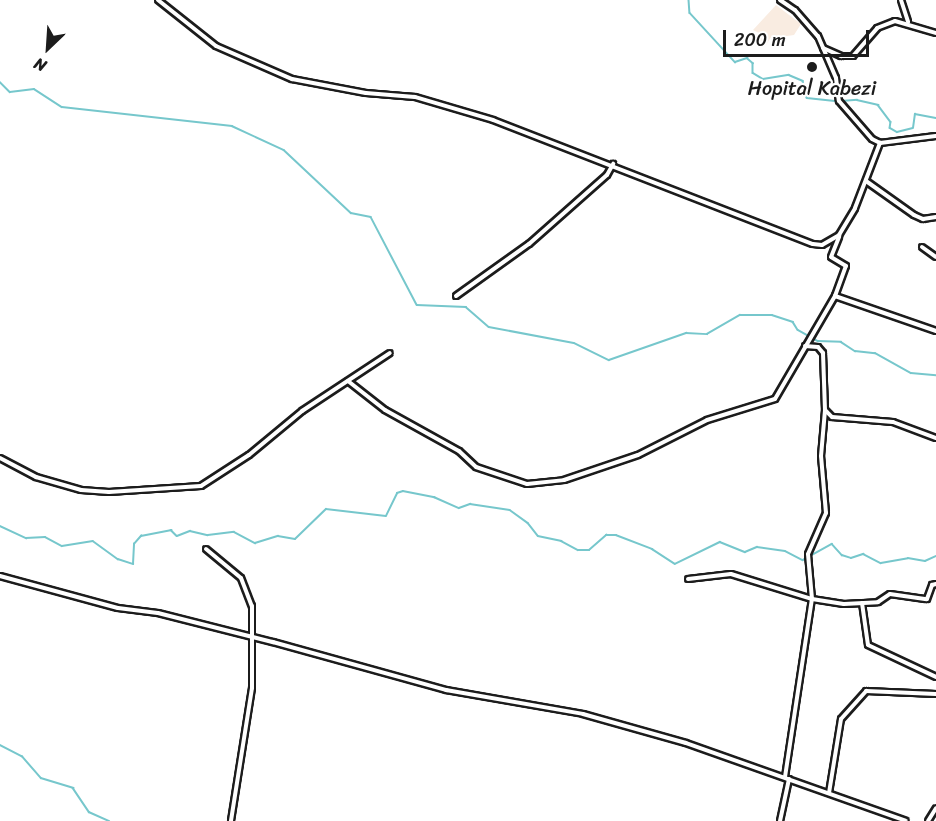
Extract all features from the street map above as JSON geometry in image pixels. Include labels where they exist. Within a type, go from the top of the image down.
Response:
[{"type":"street","points":[[158,0],[216,46],[292,79],[366,93],[415,97],[613,164],[779,234],[822,245],[840,236]]},
{"type":"street","points":[[780,0],[811,26],[836,78],[839,101],[861,129],[879,142],[936,136]]},
{"type":"street","points":[[901,0],[908,22]]},
{"type":"street","points":[[823,48],[841,56],[853,56],[877,28],[886,23],[908,22],[936,33]]},
{"type":"street","points":[[348,381],[385,410],[459,451],[471,465],[535,485],[607,467],[706,420],[775,399],[835,296],[846,266],[831,258],[866,181],[879,142]]},
{"type":"street","points":[[456,296],[529,244],[607,175],[613,164]]},
{"type":"street","points":[[866,181],[914,215],[923,219],[936,217]]},
{"type":"street","points":[[922,247],[936,257]]},
{"type":"street","points":[[835,296],[936,331]]},
{"type":"street","points":[[780,821],[812,599],[808,554],[826,513],[821,456],[825,410],[823,353],[818,347],[805,346]]},
{"type":"street","points":[[0,458],[36,477],[81,490],[109,492],[201,486],[390,353]]},
{"type":"street","points":[[825,410],[840,418],[893,422],[936,438]]},
{"type":"street","points":[[206,549],[234,570],[247,587],[252,606],[252,688],[231,821]]},
{"type":"street","points":[[688,579],[731,574],[812,599],[862,603],[878,602],[890,594],[927,599],[932,585],[936,584]]},
{"type":"street","points":[[0,576],[118,608],[158,613],[253,637],[446,690],[583,714],[787,778],[906,821]]},
{"type":"street","points":[[862,603],[868,645],[936,677]]},
{"type":"street","points":[[829,793],[841,719],[866,691],[936,694]]},
{"type":"street","points":[[928,821],[936,808]]},
{"type":"shaded area","points":[[776,5],[801,24],[794,35],[780,37],[779,41],[771,37],[766,45],[758,40],[761,34],[753,30]]},
{"type":"waterway","points":[[689,0],[690,13],[735,62],[747,58],[753,63],[753,73],[763,79],[789,75],[803,81],[807,98],[837,101]]},
{"type":"waterway","points":[[0,82],[10,92],[34,89],[62,107],[232,126],[284,150],[351,213],[371,217],[417,305],[466,307],[489,327],[574,343],[609,360],[686,333],[707,334],[740,315],[772,315],[793,322],[798,330],[818,341],[841,342],[855,351],[875,353],[911,373],[936,375]]},
{"type":"waterway","points":[[841,101],[857,100],[878,105],[891,122],[890,128],[897,132],[913,128],[915,114],[936,118]]},
{"type":"waterway","points":[[0,526],[26,538],[45,537],[62,546],[93,541],[118,559],[133,564],[134,544],[141,536],[171,530],[177,536],[190,531],[208,535],[234,532],[255,543],[278,536],[295,539],[326,509],[386,516],[397,493],[403,491],[434,497],[459,508],[470,504],[510,510],[528,523],[538,536],[561,541],[578,550],[589,550],[606,535],[616,535],[652,549],[675,564],[720,542],[745,552],[757,547],[785,551],[803,560],[832,544],[842,555],[851,558],[863,554],[881,563],[908,558],[925,561],[936,556]]},
{"type":"waterway","points":[[0,745],[22,756],[41,778],[73,788],[89,812],[109,821]]},
{"type":"place","name":"Hopital Kabezi","points":[[812,67]]}]
